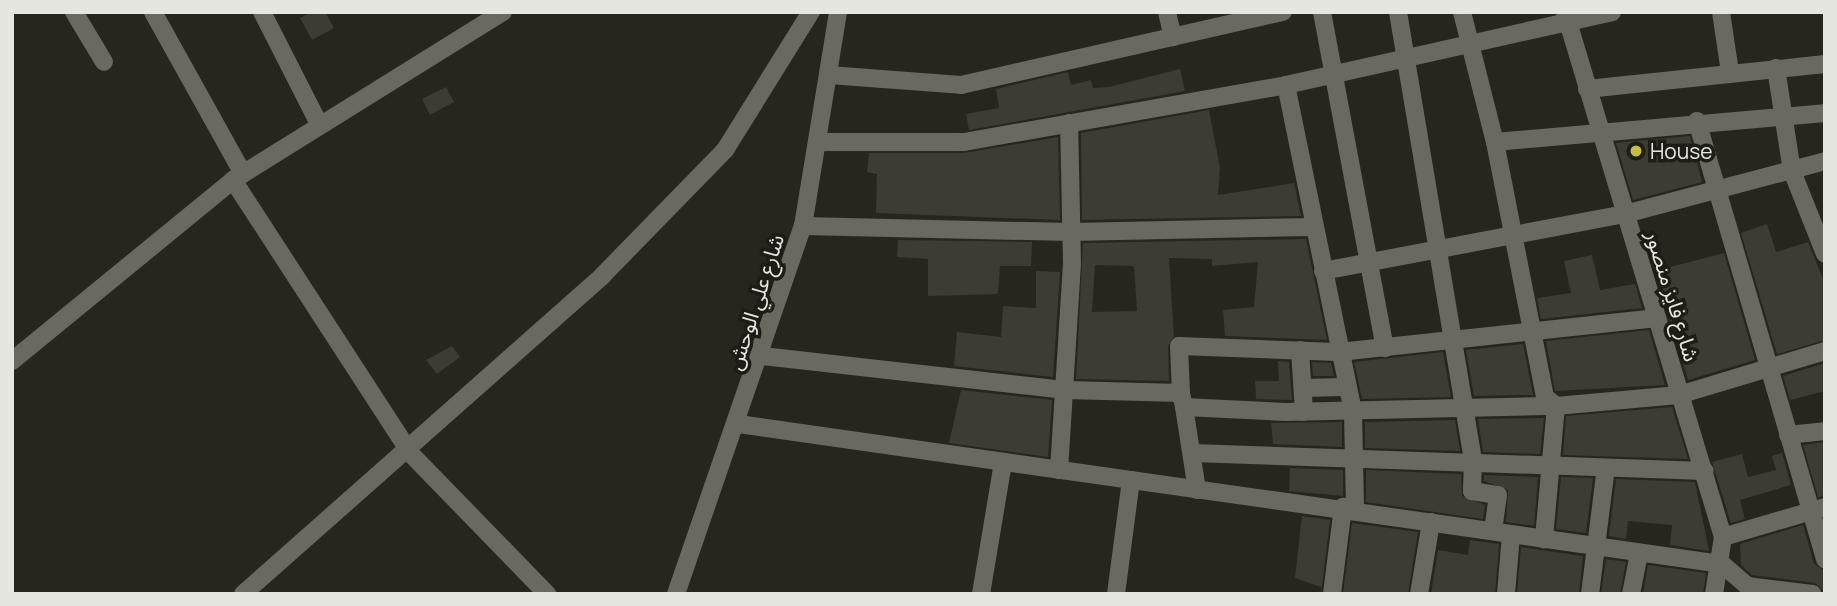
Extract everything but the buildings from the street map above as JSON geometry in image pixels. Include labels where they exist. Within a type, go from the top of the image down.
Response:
[{"type":"street","points":[[74,12],[104,62]]},
{"type":"street","points":[[153,12],[238,177],[410,453],[547,594]]},
{"type":"street","points":[[262,12],[319,124]]},
{"type":"street","points":[[14,354],[238,177],[319,124],[503,12]]},
{"type":"street","points":[[243,594],[410,453],[603,275],[725,150],[811,12]]},
{"type":"street","name":"شارع علي الوحش","points":[[676,594],[762,356],[803,226],[819,142],[838,12]]},
{"type":"street","points":[[1167,12],[1173,37]]},
{"type":"street","points":[[829,75],[961,85],[1173,37],[1247,17],[1283,12]]},
{"type":"street","points":[[1322,12],[1336,71],[1385,348]]},
{"type":"street","points":[[1398,12],[1409,60],[1450,343],[1473,460],[1472,491],[1498,495],[1506,594]]},
{"type":"street","points":[[1462,12],[1496,142],[1545,397],[1556,406]]},
{"type":"street","points":[[819,142],[964,142],[1286,85],[1336,71],[1409,60],[1567,19],[1612,12]]},
{"type":"street","points":[[1721,12],[1730,72]]},
{"type":"street","name":"شارع فايز منصور","points":[[1567,19],[1723,537],[1722,564],[1714,594]]},
{"type":"street","points":[[1587,89],[1825,64]]},
{"type":"street","points":[[1776,68],[1780,118],[1792,171],[1825,254]]},
{"type":"street","points":[[1286,85],[1343,387],[1353,412],[1356,457],[1332,594]]},
{"type":"street","points":[[1496,142],[1602,129],[1825,113]]},
{"type":"street","points":[[1697,121],[1788,435],[1817,509],[1825,560]]},
{"type":"street","points":[[1059,470],[1066,390],[1071,232],[1069,123]]},
{"type":"street","points":[[1323,271],[1437,245],[1515,236],[1625,214],[1825,161]]},
{"type":"street","points":[[803,226],[1071,232],[1314,227]]},
{"type":"street","points":[[1197,490],[1183,400],[1179,346],[1337,352],[1450,343],[1657,318]]},
{"type":"street","points":[[1300,350],[1304,412]]},
{"type":"street","points":[[762,356],[1066,390],[1304,412],[1353,412],[1556,406],[1679,395],[1825,351]]},
{"type":"street","points":[[1303,388],[1343,387]]},
{"type":"street","points":[[1544,539],[1556,406]]},
{"type":"street","points":[[738,424],[1197,490],[1349,508],[1639,554],[1722,564],[1747,590],[1802,593]]},
{"type":"street","points":[[1788,435],[1825,431]]},
{"type":"street","points":[[1193,453],[1473,460],[1704,471]]},
{"type":"street","points":[[981,594],[1003,462]]},
{"type":"street","points":[[1590,594],[1599,547],[1606,468]]},
{"type":"street","points":[[1116,594],[1131,480]]},
{"type":"street","points":[[1723,537],[1817,509]]},
{"type":"street","points":[[1419,594],[1431,522]]},
{"type":"street","points":[[1632,594],[1639,554]]},
{"type":"place","name":"House","points":[[1636,151]]}]
